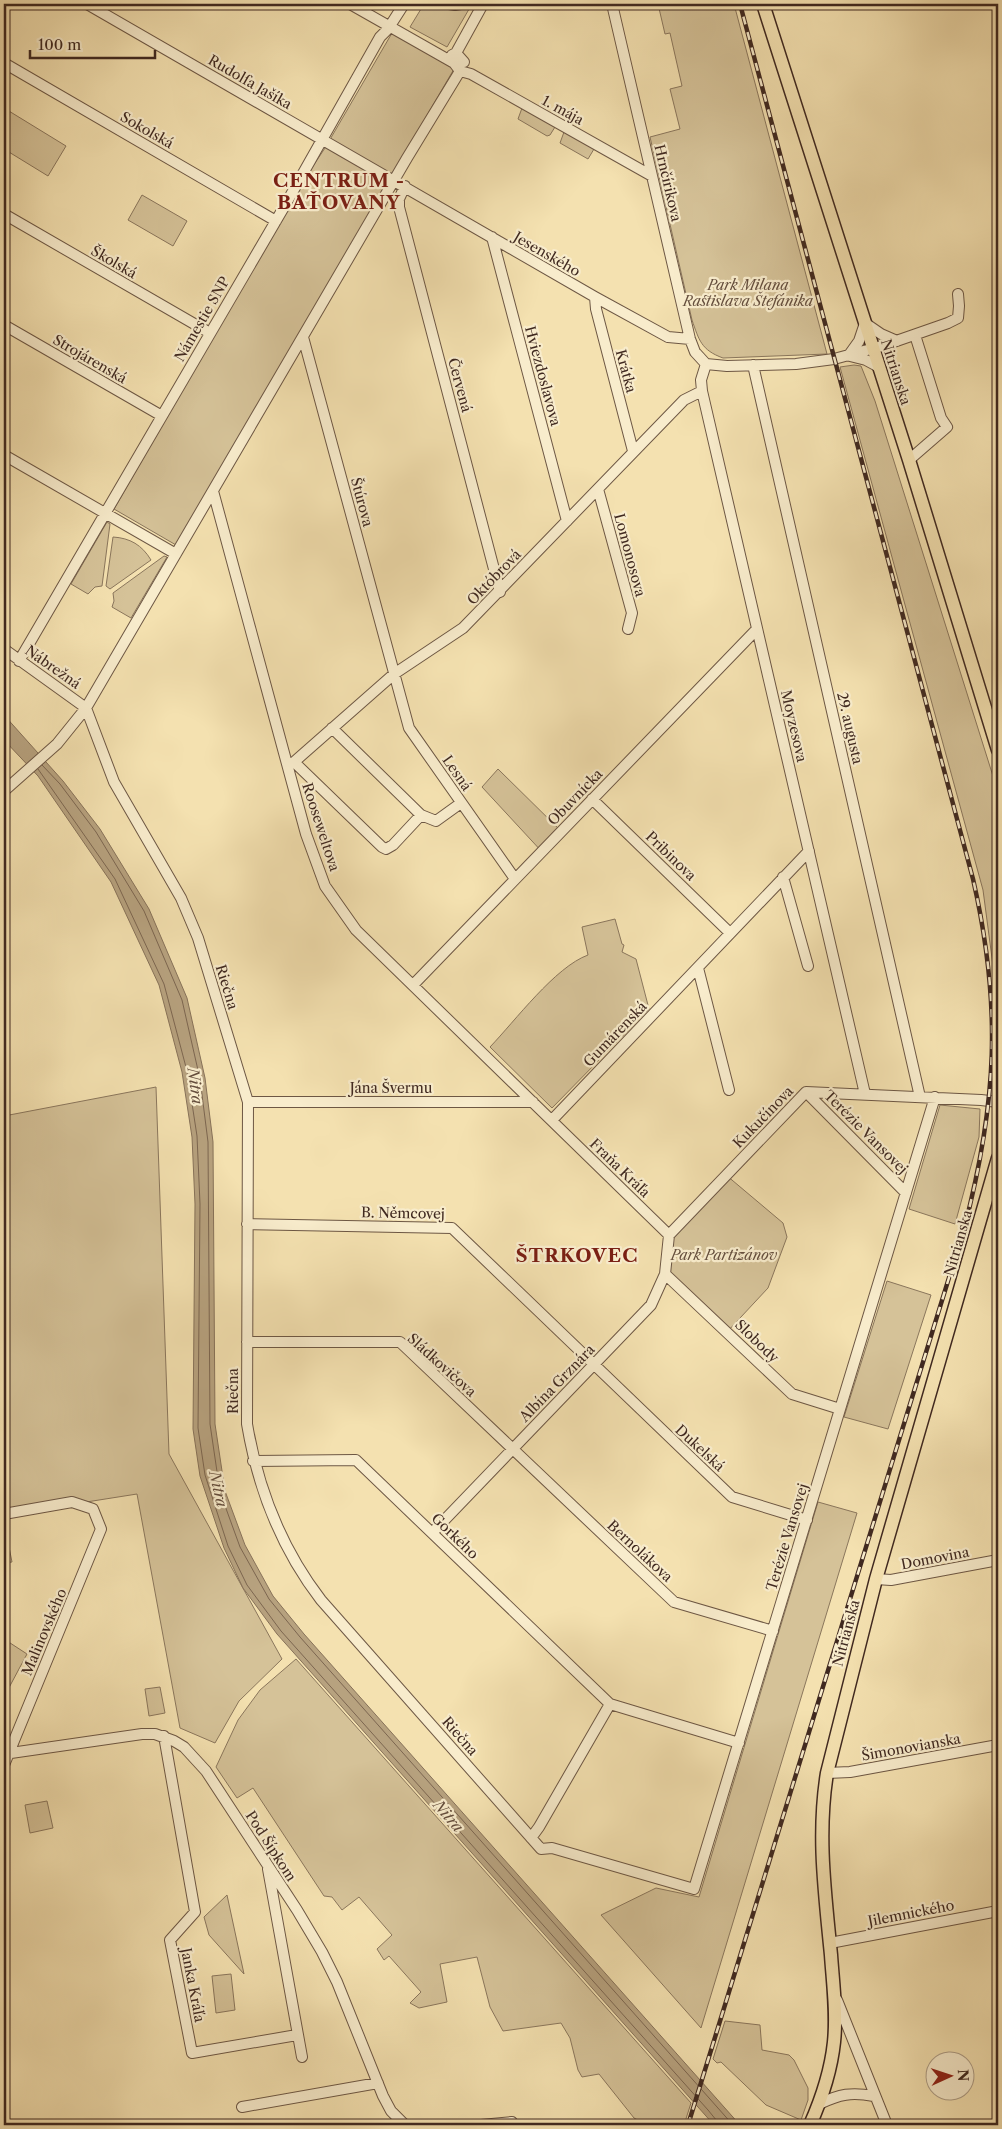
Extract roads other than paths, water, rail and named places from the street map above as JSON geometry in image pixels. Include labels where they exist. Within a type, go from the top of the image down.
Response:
[{"type":"main road","name":"Nitrianska","points":[[763,4],[998,750]]},
{"type":"main road","name":"Nitrianska","points":[[810,2125],[819,2104],[832,2056],[835,2033],[834,1995],[821,1841],[827,1774],[876,1578],[998,1158]]},
{"type":"street","name":"Rudolfa Jašíka","points":[[87,4],[322,138]]},
{"type":"street","points":[[4,791],[56,744],[86,708],[462,66],[454,62],[449,55],[350,4]]},
{"type":"street","name":"Námestie SNP","points":[[19,661],[276,221],[380,36],[390,26],[404,4]]},
{"type":"street","points":[[449,4],[461,4]]},
{"type":"street","name":"Hrnčírikova","points":[[612,4],[690,339],[695,352],[706,364]]},
{"type":"street","points":[[449,55],[480,5]]},
{"type":"street","name":"Sokolská","points":[[4,63],[276,221]]},
{"type":"street","name":"1. mája","points":[[462,66],[471,74],[652,176]]},
{"type":"street","points":[[322,138],[394,180]]},
{"type":"street","name":"Jesenského","points":[[394,180],[668,338],[690,339]]},
{"type":"street","name":"Červená","points":[[405,186],[399,199],[399,207],[500,592]]},
{"type":"street","name":"Školská","points":[[4,214],[210,333]]},
{"type":"street","name":"Hviezdoslavova","points":[[492,237],[567,521]]},
{"type":"street","points":[[706,364],[721,366],[796,364],[873,349],[958,318],[958,294]]},
{"type":"street","name":"Krátka","points":[[595,297],[596,309],[633,451]]},
{"type":"street","points":[[849,355],[859,342],[865,323],[881,334],[897,341]]},
{"type":"street","name":"Strojárenská","points":[[4,325],[162,416]]},
{"type":"street","points":[[908,460],[947,427],[941,418],[915,335]]},
{"type":"street","name":"Štúrova","points":[[303,337],[394,674]]},
{"type":"street","points":[[849,355],[866,360],[878,367]]},
{"type":"street","name":"Moyzesova","points":[[706,364],[701,380],[702,391],[865,1094]]},
{"type":"street","name":"29. augusta","points":[[753,365],[920,1097]]},
{"type":"street","name":"Októbrová","points":[[291,763],[394,674],[463,628],[500,592],[633,451],[685,399],[702,391]]},
{"type":"street","points":[[4,455],[176,554]]},
{"type":"street","name":"Lomonosova","points":[[598,489],[632,613],[628,629]]},
{"type":"street","name":"Rooseweltova","points":[[214,491],[291,763],[306,834],[326,886],[356,930],[552,1120]]},
{"type":"street","name":"Obuvnícka","points":[[413,985],[757,629]]},
{"type":"street","name":"Nábrežná","points":[[4,649],[86,708]]},
{"type":"street","name":"Lesná","points":[[394,674],[409,728],[515,879]]},
{"type":"street","name":"Riečna","points":[[86,708],[114,782],[182,898],[198,938],[248,1102],[247,1424],[253,1460],[275,1526],[308,1582],[321,1600],[541,1849],[552,1848],[694,1889]]},
{"type":"street","points":[[332,728],[421,815],[436,821],[461,803]]},
{"type":"street","points":[[291,763],[382,847],[386,848],[393,845],[421,815]]},
{"type":"street","name":"Pribinova","points":[[592,799],[730,933]]},
{"type":"street","name":"Gumárenská","points":[[552,1120],[809,851]]},
{"type":"street","points":[[784,877],[808,966]]},
{"type":"street","points":[[698,968],[729,1090]]},
{"type":"street","name":"Kukučínova","points":[[669,1235],[806,1092],[998,1102]]},
{"type":"street","name":"Terézie Vansovej","points":[[806,1092],[906,1193]]},
{"type":"street","name":"Terézie Vansovej","points":[[694,1889],[935,1098]]},
{"type":"street","name":"Jána Švermu","points":[[248,1102],[534,1102]]},
{"type":"street","name":"Fraňa Kráľa","points":[[552,1120],[669,1235]]},
{"type":"street","name":"B. Němcovej","points":[[248,1224],[452,1228],[593,1365]]},
{"type":"street","name":"Albína Grznára","points":[[432,1533],[651,1305],[665,1274],[669,1235]]},
{"type":"street","name":"Slobody","points":[[665,1274],[792,1394],[840,1409]]},
{"type":"street","name":"Sládkovičova","points":[[247,1342],[400,1342],[512,1449]]},
{"type":"street","name":"Dukelská","points":[[593,1365],[732,1498],[806,1520]]},
{"type":"street","name":"Bernolákova","points":[[512,1449],[674,1602],[773,1631]]},
{"type":"street","name":"Gorkého","points":[[253,1460],[356,1460],[610,1704],[738,1743]]},
{"type":"street","name":"Malinovského","points":[[4,1514],[72,1502],[93,1509],[101,1529],[6,1753],[4,1765]]},
{"type":"street","name":"Domovina","points":[[876,1578],[891,1580],[998,1560]]},
{"type":"street","points":[[531,1838],[610,1704]]},
{"type":"street","name":"Pod Šípkom","points":[[6,1753],[142,1734],[164,1736],[184,1747],[206,1771],[297,1910],[338,1982],[391,2111],[405,2125]]},
{"type":"street","name":"Janka Kráľa","points":[[164,1736],[195,1912],[170,1940],[192,2053],[297,2035]]},
{"type":"street","name":"Šimonovianska","points":[[827,1774],[850,1772],[998,1745]]},
{"type":"street","points":[[266,1863],[302,2056]]},
{"type":"street","name":"Jilemnického","points":[[830,1943],[998,1911]]},
{"type":"street","points":[[834,1995],[887,2125]]},
{"type":"street","points":[[242,2107],[378,2083]]},
{"type":"street","points":[[819,2104],[837,2095],[856,2093],[874,2096]]},
{"type":"street","points":[[481,2125],[512,2122],[512,2125]]},
{"type":"water","name":"Nitra","points":[[4,715],[63,781],[100,829],[149,909],[187,998],[205,1078],[213,1142],[215,1424],[225,1491],[245,1545],[273,1596],[304,1634],[740,2125],[714,2125],[277,1634],[243,1588],[224,1548],[200,1476],[193,1429],[195,1204],[192,1137],[182,1072],[159,985],[111,882],[38,776],[4,740]]},
{"type":"railway","points":[[688,2125],[964,1229],[983,1139],[992,1054],[992,1012],[988,970],[973,879],[740,4]]},
{"type":"district","name":"CENTRUM - BAŤOVANY","points":[[339,191]]},
{"type":"district","name":"ŠTRKOVEC","points":[[577,1255]]},
{"type":"park label","name":"Park Milana Rastislava Štefánika","points":[[748,294]]},
{"type":"park label","name":"Park Partizánov","points":[[724,1255]]}]
